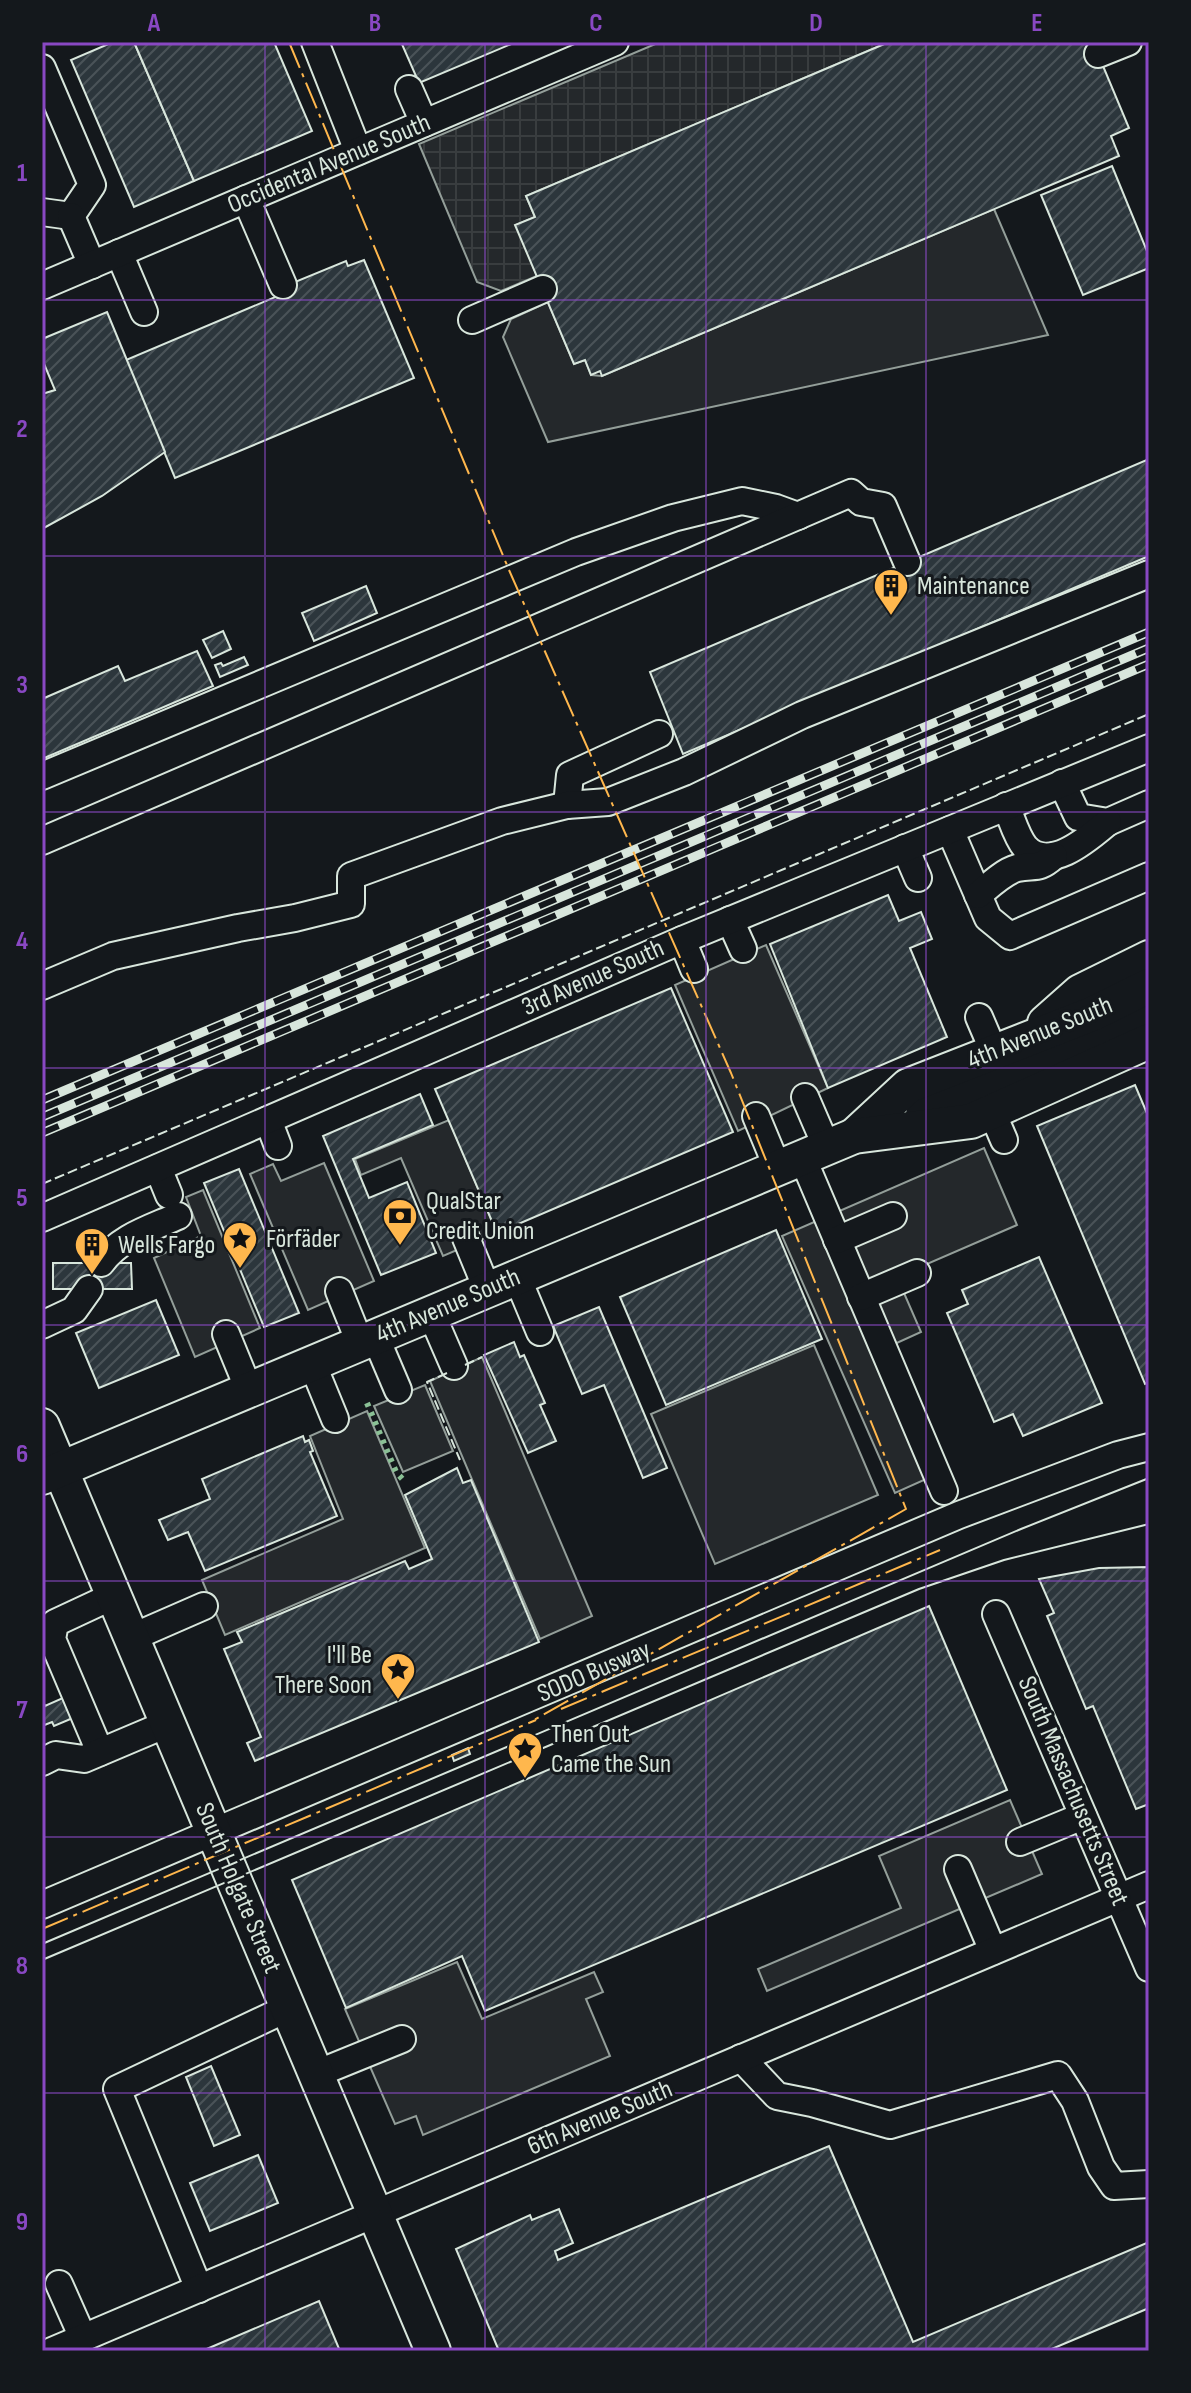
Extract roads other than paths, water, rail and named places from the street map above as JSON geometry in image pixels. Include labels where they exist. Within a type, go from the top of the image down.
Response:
[{"type":"main road","points":[[1026,1040],[1080,992],[1149,958]]},
{"type":"main road","name":"4th Avenue South","points":[[51,1473],[816,1153],[908,1086],[1092,1014],[1149,986]]},
{"type":"main road","points":[[816,1153],[919,1117],[986,1117],[1149,1015]]},
{"type":"main road","name":"4th Avenue South","points":[[986,1117],[1149,1041]]},
{"type":"main road","name":"South Holgate Street","points":[[42,1426],[51,1473],[115,1595],[433,2351]]},
{"type":"street","points":[[315,42],[358,160]]},
{"type":"street","name":"Occidental Avenue South","points":[[42,286],[246,199],[300,189],[424,123],[615,42]]},
{"type":"street","points":[[1098,54],[1128,42]]},
{"type":"street","points":[[42,68],[92,185],[71,216]]},
{"type":"street","points":[[409,89],[424,123]]},
{"type":"street","points":[[246,199],[283,285]]},
{"type":"street","points":[[42,212],[71,216]]},
{"type":"street","points":[[71,216],[92,265]]},
{"type":"street","points":[[119,253],[144,312]]},
{"type":"street","points":[[472,320],[543,289]]},
{"type":"street","points":[[42,841],[851,493],[861,502],[883,506],[907,562]]},
{"type":"street","points":[[42,776],[576,552],[659,523],[742,501],[798,516]]},
{"type":"street","points":[[42,986],[113,956],[351,904],[351,876],[502,821],[567,805],[608,802],[684,772],[802,715],[1149,574]]},
{"type":"street","points":[[567,805],[570,775],[659,734]]},
{"type":"street","name":"3rd Avenue South","points":[[42,1218],[682,940],[1149,748]]},
{"type":"street","points":[[1062,783],[1078,817],[1108,822]]},
{"type":"street","points":[[978,895],[1016,868],[1044,865],[1054,856],[1083,843],[1108,822],[1149,804]]},
{"type":"street","points":[[1006,806],[1028,850],[1054,856]]},
{"type":"street","points":[[950,830],[988,918],[1010,936],[1149,876]]},
{"type":"street","points":[[905,848],[918,878]]},
{"type":"street","points":[[730,920],[743,949]]},
{"type":"street","points":[[682,940],[694,969]]},
{"type":"street","points":[[979,1017],[994,1052]]},
{"type":"street","points":[[805,1097],[837,1240],[944,1491]]},
{"type":"street","points":[[756,1116],[816,1153]]},
{"type":"street","points":[[268,1120],[278,1146]]},
{"type":"street","points":[[101,1263],[111,1249],[173,1206],[158,1168]]},
{"type":"street","points":[[837,1240],[893,1216]]},
{"type":"street","points":[[466,1238],[540,1332]]},
{"type":"street","points":[[861,1297],[917,1273]]},
{"type":"street","points":[[42,1325],[74,1310],[89,1289]]},
{"type":"street","points":[[339,1291],[398,1390]]},
{"type":"street","points":[[431,1313],[454,1366]]},
{"type":"street","points":[[226,1334],[249,1390]]},
{"type":"street","points":[[312,1363],[335,1419]]},
{"type":"street","name":"SODO Busway","points":[[42,1905],[959,1515],[1118,1455],[1149,1447]]},
{"type":"street","points":[[100,1752],[52,1639],[55,1623],[115,1595]]},
{"type":"street","points":[[133,1637],[204,1606]]},
{"type":"street","name":"South Massachusetts Street","points":[[996,1614],[1149,1968]]},
{"type":"street","points":[[42,1762],[56,1755],[84,1759],[169,1723]]},
{"type":"street","points":[[1020,1842],[1083,1816]]},
{"type":"street","points":[[958,1869],[993,1951]]},
{"type":"street","name":"6th Avenue South","points":[[52,2351],[1149,1885]]},
{"type":"street","points":[[199,2289],[117,2089],[288,2008]]},
{"type":"street","points":[[316,2074],[402,2039]]},
{"type":"street","points":[[741,2058],[777,2096],[890,2125],[1058,2075],[1075,2101],[1101,2167],[1114,2186],[1149,2184]]},
{"type":"street","points":[[59,2284],[83,2338]]},
{"type":"tram line","points":[[42,1944],[1021,1529],[1149,1478]]},
{"type":"tram line","points":[[42,1960],[919,1589],[1004,1560],[1149,1524]]},
{"type":"railway","points":[[42,1100],[1149,632]]},
{"type":"railway","points":[[42,1117],[1149,648]]},
{"type":"railway","points":[[42,1133],[1149,664]]},
{"type":"place","name":"Maintenance","points":[[891,617]]},
{"type":"place","name":"QualStar Credit Union","points":[[400,1247]]},
{"type":"place","name":"Förfäder","points":[[240,1270]]},
{"type":"place","name":"Wells Fargo","points":[[92,1276]]},
{"type":"place","name":"I'll Be There Soon","points":[[398,1701]]},
{"type":"place","name":"Then Out Came the Sun","points":[[525,1780]]}]
